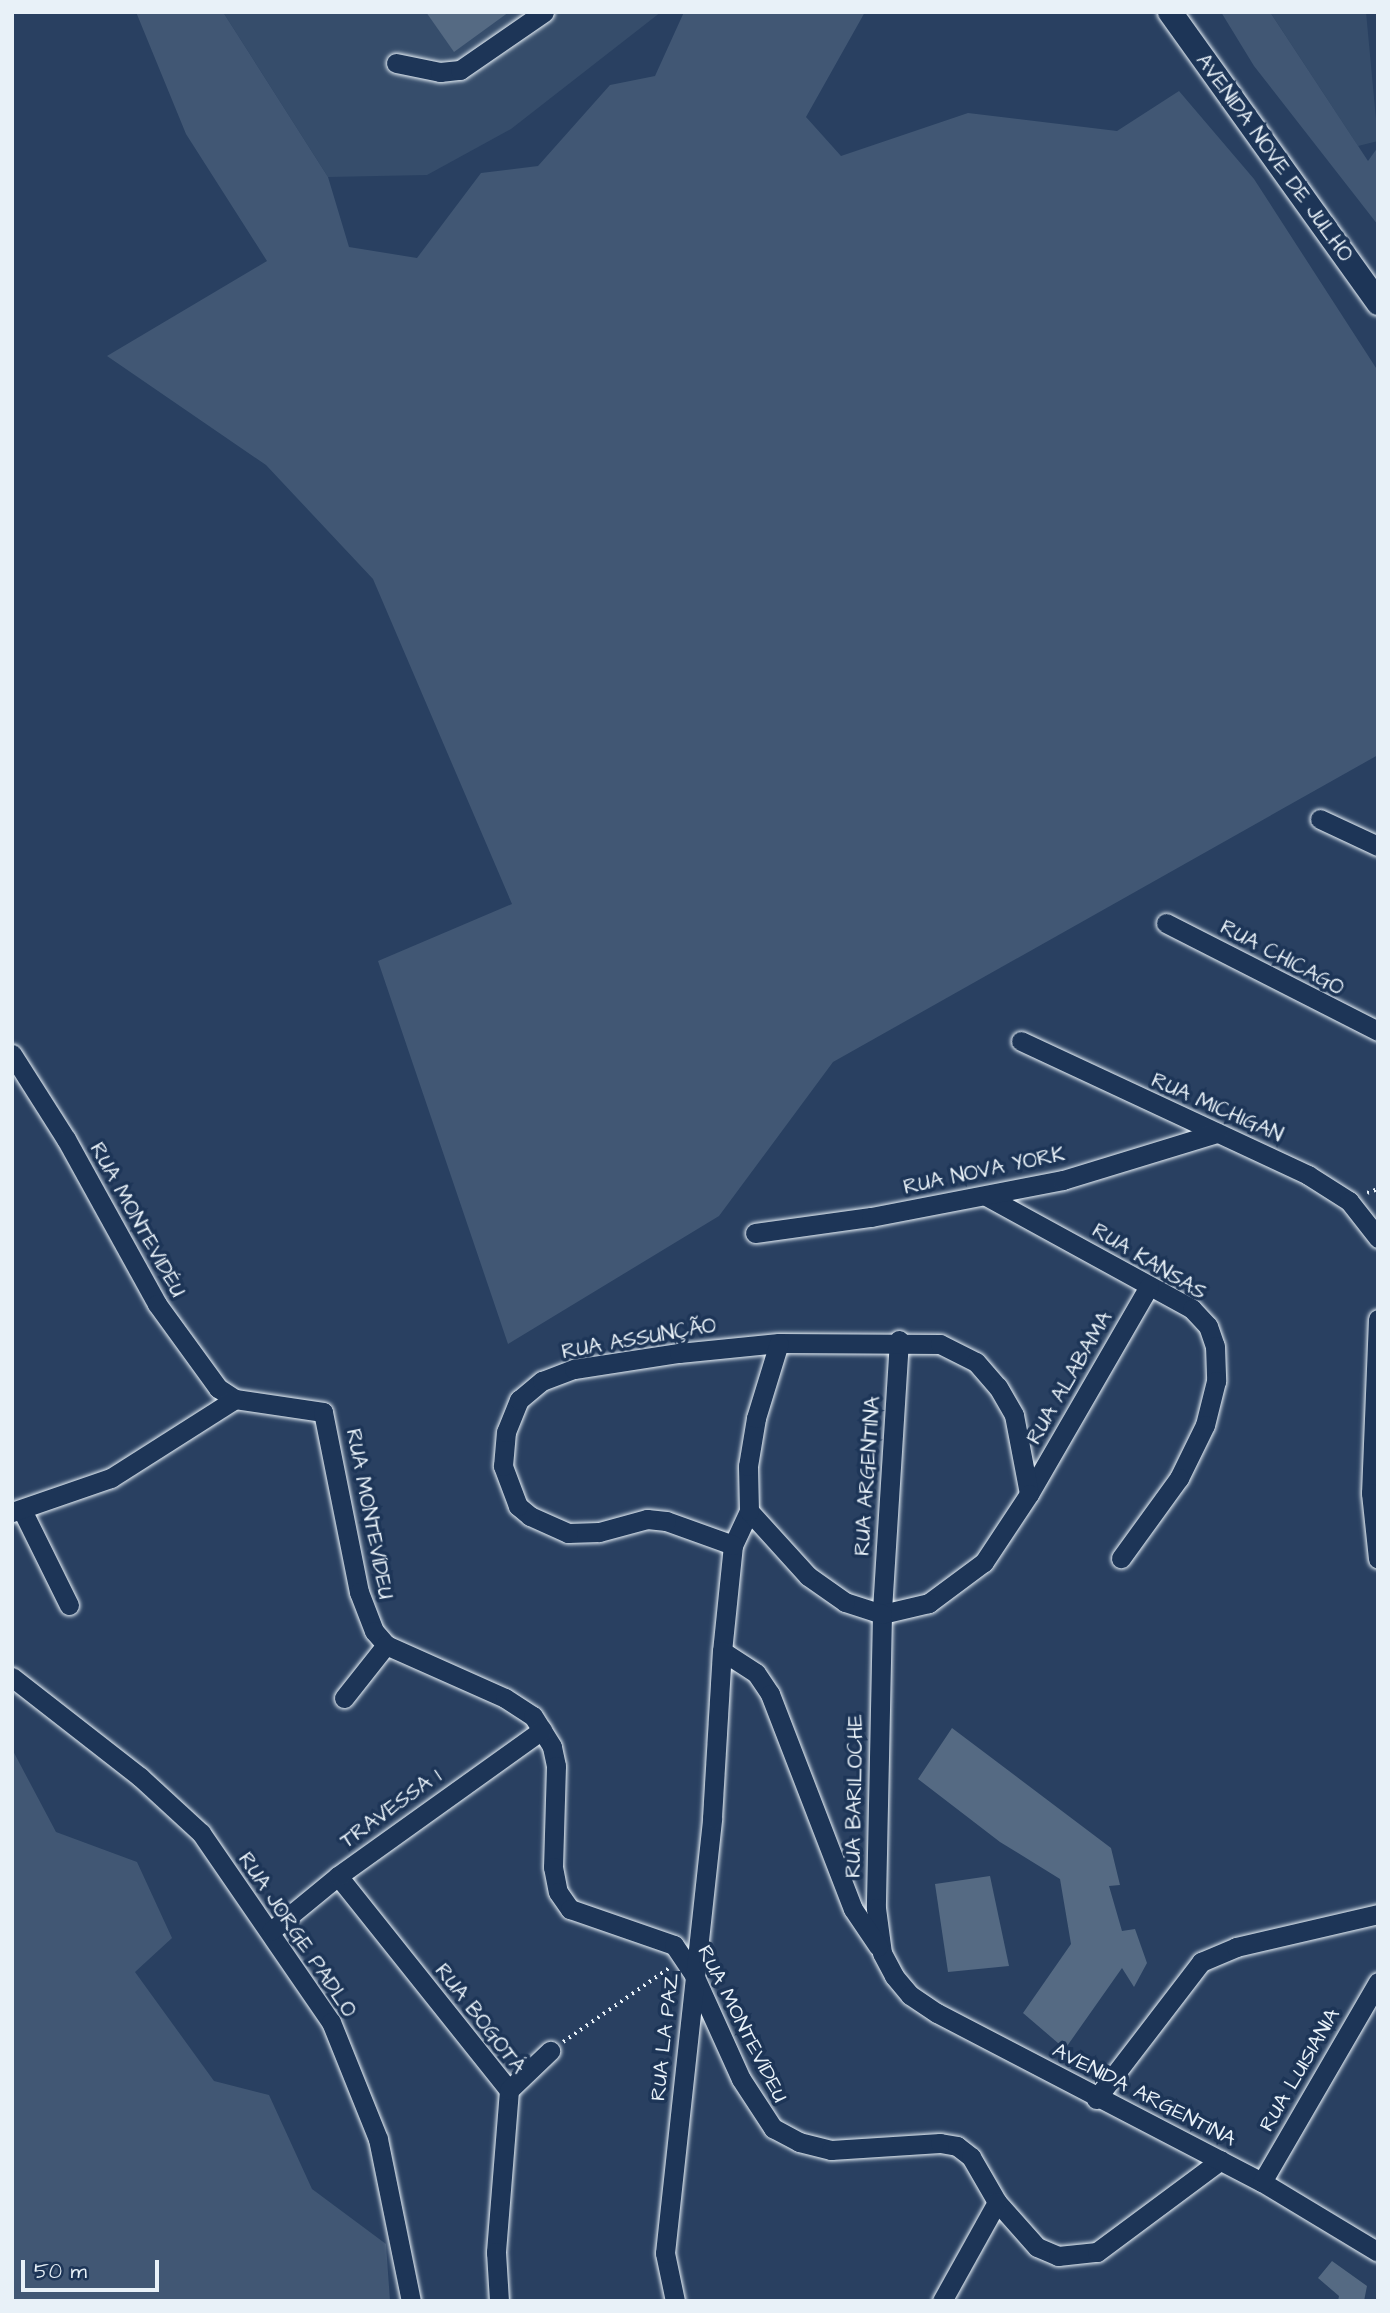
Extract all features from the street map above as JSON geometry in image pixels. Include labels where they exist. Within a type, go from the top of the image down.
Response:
[{"type":"main road","name":"AVENIDA NOVE DE JULHO","points":[[1170,12],[1378,303]]},
{"type":"street","points":[[396,62],[413,69],[460,70],[544,12]]},
{"type":"street","points":[[1320,819],[1378,846]]},
{"type":"street","name":"RUA CHICAGO","points":[[1166,923],[1378,1031]]},
{"type":"street","name":"RUA MICHIGAN","points":[[1021,1041],[1308,1175],[1349,1202],[1378,1238]]},
{"type":"street","name":"RUA MONTEVIDÉU","points":[[12,1054],[66,1139],[156,1304],[218,1388],[235,1399]]},
{"type":"street","name":"RUA NOVA YORK","points":[[755,1233],[986,1196],[1063,1180],[1217,1133]]},
{"type":"street","name":"RUA KANSAS","points":[[986,1196],[1192,1309],[1208,1326],[1216,1357],[1216,1381],[1205,1425],[1180,1478],[1121,1558]]},
{"type":"street","name":"RUA ALABAMA","points":[[882,1614],[929,1603],[957,1585],[984,1562],[1029,1494],[1149,1286]]},
{"type":"street","points":[[1378,1319],[1371,1493],[1378,1559]]},
{"type":"street","name":"RUA ASSUNÇÃO","points":[[733,1545],[666,1521],[647,1519],[599,1532],[568,1533],[542,1524],[518,1506],[503,1466],[506,1432],[511,1414],[529,1388],[574,1369],[779,1343],[899,1340],[940,1344],[976,1362],[998,1387],[1014,1415],[1029,1494]]},
{"type":"street","name":"RUA ARGENTINA","points":[[882,1614],[899,1340]]},
{"type":"street","points":[[779,1343],[756,1418],[748,1466],[749,1511],[733,1545],[722,1651],[755,1673],[770,1694],[853,1909],[882,1953]]},
{"type":"street","points":[[69,1605],[17,1511],[111,1478],[235,1399]]},
{"type":"street","name":"RUA MONTEVÍDEU","points":[[235,1399],[323,1412],[359,1592],[374,1630],[386,1645],[522,1707],[542,1730],[556,1766],[553,1867],[558,1892],[570,1909],[645,1932],[674,1945],[685,1957],[741,2079],[773,2128],[799,2142],[831,2150],[940,2143],[957,2146],[971,2157],[997,2202]]},
{"type":"street","points":[[749,1511],[808,1576],[845,1602],[882,1614]]},
{"type":"street","name":"RUA BARILOCHE","points":[[882,1614],[876,1908],[882,1953],[894,1976]]},
{"type":"street","points":[[344,1698],[386,1645]]},
{"type":"street","name":"RUA LA PAZ","points":[[675,2301],[665,2253],[712,1818],[722,1651]]},
{"type":"street","name":"RUA JORGE PADLO","points":[[12,1677],[172,1805],[201,1833],[271,1931],[331,2022],[360,2089],[385,2168],[411,2301]]},
{"type":"street","name":"TRAVESSA 1","points":[[271,1931],[338,1876],[542,1730]]},
{"type":"street","name":"RUA BOGOTÁ","points":[[338,1876],[509,2090],[496,2252],[499,2301]]},
{"type":"street","points":[[1096,2099],[1201,1962],[1236,1947],[1378,1914]]},
{"type":"street","name":"AVENIDA ARGENTINA","points":[[894,1976],[909,1995],[937,2013],[1096,2099],[1262,2182],[1378,2252]]},
{"type":"street","name":"RUA LUISIANIA","points":[[1262,2182],[1378,1982]]},
{"type":"street","points":[[509,2090],[550,2051]]},
{"type":"street","points":[[942,2301],[997,2202],[1037,2247],[1058,2256],[1077,2258],[1097,2252],[1221,2160]]},
{"type":"path","points":[[550,2051],[685,1957]]},
{"type":"shaded area","points":[[136,12],[223,12],[328,177],[349,247],[417,258],[481,173],[538,166],[610,85],[655,76],[684,12],[865,12],[806,117],[841,156],[968,113],[1117,131],[1179,91],[1254,179],[1378,371],[1378,755],[833,1062],[719,1216],[508,1344],[378,961],[512,904],[373,579],[266,465],[107,356],[267,261],[186,134]]},
{"type":"shaded area","points":[[223,12],[661,12],[511,129],[427,175],[328,177]]},
{"type":"shaded area","points":[[1221,12],[1270,12],[1368,161],[1378,147],[1378,225],[1254,66]]},
{"type":"shaded area","points":[[1270,12],[1366,12],[1378,141],[1358,146]]},
{"type":"shaded area","points":[[12,1749],[56,1832],[137,1862],[172,1938],[135,1972],[214,2081],[269,2095],[312,2189],[386,2244],[390,2301],[12,2301]]},
{"type":"building","points":[[426,12],[509,12],[454,52]]},
{"type":"building","points":[[952,1728],[1111,1848],[1120,1885],[1109,1886],[1122,1931],[1135,1929],[1147,1963],[1134,1987],[1122,1968],[1065,2049],[1023,2013],[1071,1944],[1060,1879],[1000,1842],[918,1779]]},
{"type":"building","points":[[990,1876],[1009,1966],[948,1972],[935,1884]]},
{"type":"building","points":[[1332,2261],[1367,2286],[1364,2301],[1338,2301],[1339,2296],[1318,2278]]}]
